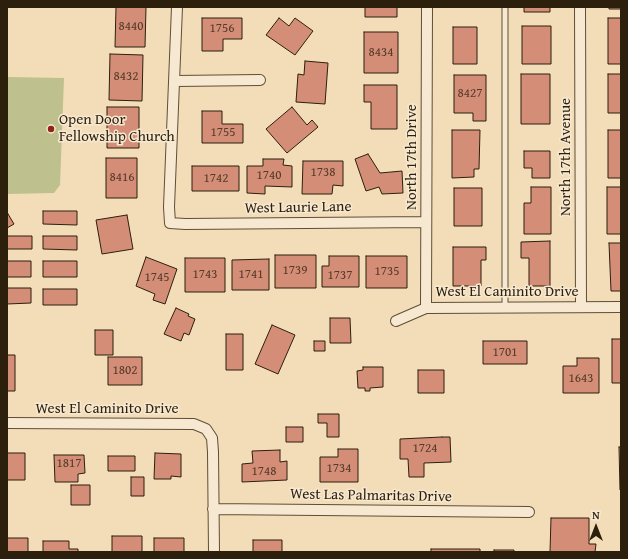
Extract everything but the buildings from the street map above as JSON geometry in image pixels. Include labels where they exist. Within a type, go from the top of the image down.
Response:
[{"type":"street","points":[[177,7],[175,81],[260,80]]},
{"type":"street","name":"North 17th Drive","points":[[426,308],[427,7]]},
{"type":"street","name":"North 17th Avenue","points":[[580,7],[581,307]]},
{"type":"street","name":"West Laurie Lane","points":[[175,81],[170,223],[426,222]]},
{"type":"street","name":"West El Caminito Drive","points":[[396,321],[426,308],[621,307]]},
{"type":"street","name":"West El Caminito Drive","points":[[7,423],[194,424],[206,428],[212,438],[213,509]]},
{"type":"street","points":[[213,509],[214,552]]},
{"type":"street","name":"West Las Palmaritas Drive","points":[[213,509],[529,512]]},
{"type":"lane","points":[[505,7],[505,307]]},
{"type":"green space","points":[[7,77],[64,78],[60,185],[54,193],[7,194]]},
{"type":"place","name":"Open Door Fellowship Church","points":[[51,129]]}]
